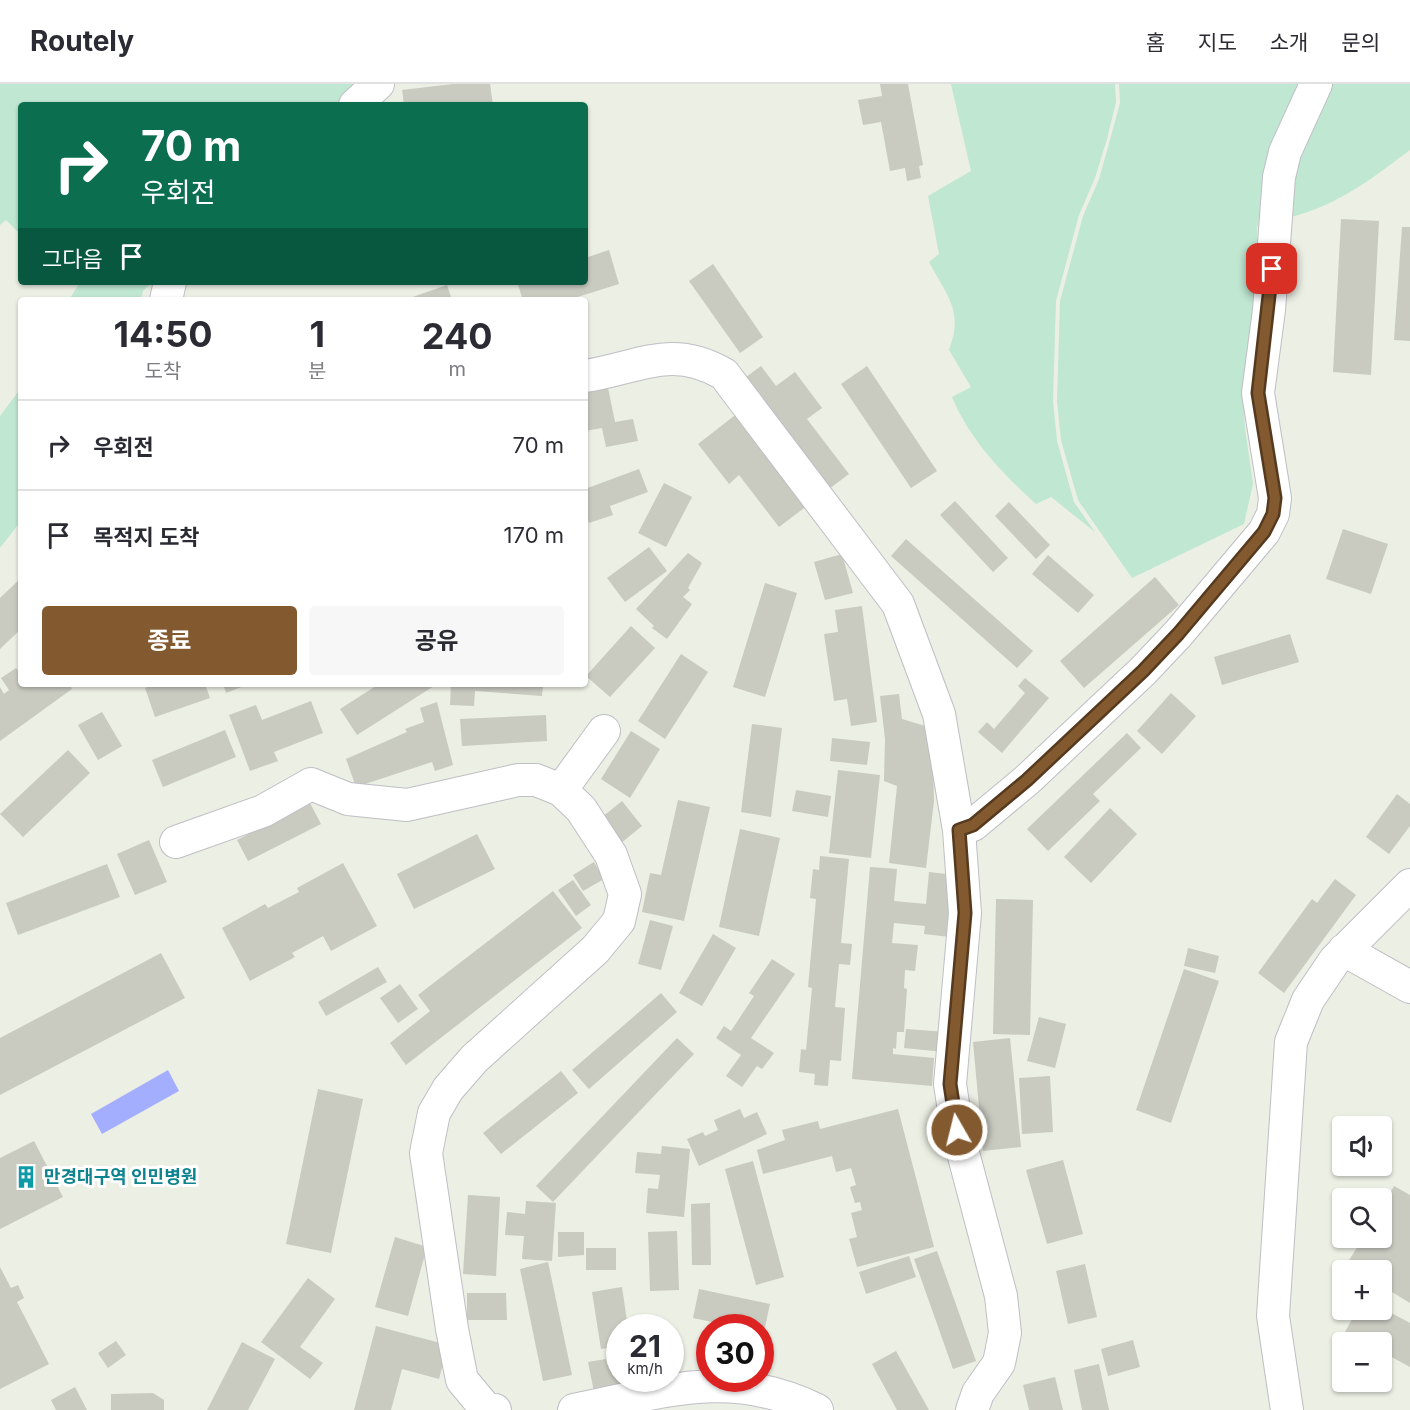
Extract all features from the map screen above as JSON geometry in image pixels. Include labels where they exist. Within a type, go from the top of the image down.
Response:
[{"type":"street","points":[[358,102],[378,84]]},
{"type":"street","points":[[959,830],[973,825],[1027,780],[1143,671],[1178,634],[1269,524],[1275,498],[1258,393],[1269,310],[1279,177],[1285,152],[1316,84]]},
{"type":"street","points":[[588,375],[628,365],[677,358],[704,362],[724,374],[898,604],[939,714],[959,830],[965,913],[950,1084],[957,1130],[1000,1296],[1005,1333],[999,1363],[978,1393],[972,1410]]},
{"type":"street","points":[[561,790],[604,731]]},
{"type":"street","points":[[176,842],[262,812],[311,783],[348,800],[407,805],[518,780],[536,780],[561,790],[581,809],[611,855],[625,894],[619,921],[595,950],[474,1059],[448,1089],[434,1113],[426,1153],[462,1380],[487,1410],[495,1410]]},
{"type":"street","points":[[1287,1410],[1273,1316],[1291,1042],[1308,1000],[1344,950],[1410,885]]},
{"type":"street","points":[[1344,950],[1410,987]]},
{"type":"street","points":[[574,1410],[695,1385],[731,1384],[795,1399],[817,1410]]},
{"type":"green space","points":[[0,84],[364,84],[345,102],[18,102],[18,232],[6,220],[0,225]]},
{"type":"green space","points":[[951,84],[1115,84],[1116,102],[1107,139],[1095,178],[1079,215],[1056,301],[1053,401],[1057,441],[1074,502],[1095,532],[1051,497],[1036,504],[1023,492],[978,442],[959,413],[952,397],[971,387],[949,350],[955,325],[954,314],[947,295],[929,262],[939,254],[928,196],[971,171]]},
{"type":"green space","points":[[1119,84],[1305,84],[1270,174],[1257,228],[1259,305],[1243,394],[1253,484],[1244,524],[1132,578],[1078,500],[1061,440],[1057,401],[1060,301],[1083,216],[1099,179],[1110,140],[1120,103]]},
{"type":"green space","points":[[1318,84],[1410,84],[1410,150],[1363,184],[1332,202],[1278,220]]},
{"type":"green space","points":[[78,285],[149,285],[143,291],[142,297],[71,297]]},
{"type":"green space","points":[[18,392],[18,525],[0,548],[0,416]]},
{"type":"water","points":[[168,1070],[179,1091],[102,1134],[91,1114]]},
{"type":"building","points":[[453,84],[490,84],[493,102],[404,102],[402,90]]},
{"type":"building","points":[[880,84],[908,84],[923,165],[919,166],[921,178],[907,181],[905,168],[890,171],[881,122],[863,125],[858,100],[882,96]]},
{"type":"building","points":[[1341,219],[1379,221],[1371,375],[1333,372]]},
{"type":"building","points":[[1402,227],[1410,227],[1410,341],[1394,340]]},
{"type":"building","points":[[609,250],[619,284],[578,297],[522,297],[518,285],[588,285],[588,257]]},
{"type":"building","points":[[713,264],[763,337],[740,353],[689,281]]},
{"type":"building","points":[[447,285],[451,297],[413,297]]},
{"type":"building","points":[[761,366],[776,386],[795,372],[822,408],[807,419],[849,474],[825,492],[742,380]]},
{"type":"building","points":[[867,366],[937,471],[911,488],[841,384]]},
{"type":"building","points":[[607,383],[615,422],[633,419],[638,441],[606,447],[602,428],[588,430],[588,386]]},
{"type":"building","points":[[743,409],[808,505],[779,527],[739,475],[729,484],[698,444]]},
{"type":"building","points":[[639,469],[648,492],[610,506],[613,515],[589,523],[588,488]]},
{"type":"building","points":[[664,483],[692,497],[666,547],[638,533]]},
{"type":"building","points":[[955,501],[1008,558],[993,572],[940,515]]},
{"type":"building","points":[[1009,502],[1050,545],[1036,559],[995,516]]},
{"type":"building","points":[[1343,529],[1388,544],[1371,594],[1326,579]]},
{"type":"building","points":[[906,539],[1033,651],[1017,668],[891,556]]},
{"type":"building","points":[[649,547],[667,571],[625,602],[607,578]]},
{"type":"building","points":[[688,553],[702,563],[688,588],[690,590],[683,597],[692,604],[667,639],[652,628],[654,626],[636,609]]},
{"type":"building","points":[[842,554],[853,593],[825,600],[814,562]]},
{"type":"building","points":[[1048,555],[1094,595],[1078,613],[1032,574]]},
{"type":"building","points":[[1155,577],[1179,605],[1084,688],[1060,661]]},
{"type":"building","points":[[18,581],[18,632],[0,649],[0,598]]},
{"type":"building","points":[[765,583],[797,593],[765,697],[733,687]]},
{"type":"building","points":[[862,606],[877,722],[851,726],[847,699],[834,701],[824,634],[838,632],[835,610]]},
{"type":"building","points":[[631,626],[655,648],[610,697],[588,678],[588,674]]},
{"type":"building","points":[[1290,634],[1299,662],[1222,685],[1214,657]]},
{"type":"building","points":[[681,654],[708,672],[665,739],[638,721]]},
{"type":"building","points":[[16,668],[18,687],[71,687],[72,689],[0,741],[0,687],[4,694],[9,690],[1,678]]},
{"type":"building","points":[[1025,678],[1049,698],[1002,753],[978,732],[987,722],[994,729],[1025,693],[1018,686]]},
{"type":"building","points":[[206,687],[210,698],[155,717],[145,688]]},
{"type":"building","points":[[224,687],[241,687],[226,693]]},
{"type":"building","points":[[374,687],[432,687],[357,735],[340,709]]},
{"type":"building","points":[[451,687],[543,687],[542,696],[475,691],[474,706],[450,705]]},
{"type":"building","points":[[1171,693],[1196,716],[1162,754],[1137,731]]},
{"type":"building","points":[[899,694],[902,719],[932,728],[934,801],[926,868],[889,863],[897,786],[884,781],[885,739],[880,696]]},
{"type":"building","points":[[311,701],[323,733],[274,752],[278,761],[250,771],[229,715],[256,705],[262,720]]},
{"type":"building","points":[[437,702],[453,765],[435,771],[432,762],[356,787],[346,759],[407,732],[405,729],[424,722],[420,708]]},
{"type":"building","points":[[102,712],[122,746],[98,760],[78,725]]},
{"type":"building","points":[[546,715],[547,741],[462,746],[460,719]]},
{"type":"building","points":[[752,724],[782,728],[771,817],[741,812]]},
{"type":"building","points":[[225,730],[236,757],[163,787],[152,760]]},
{"type":"building","points":[[631,731],[660,749],[630,798],[601,779]]},
{"type":"building","points":[[1127,733],[1141,748],[1093,794],[1100,801],[1048,851],[1027,829]]},
{"type":"building","points":[[832,738],[870,742],[867,765],[830,761]]},
{"type":"building","points":[[68,750],[90,773],[23,837],[0,814]]},
{"type":"building","points":[[838,770],[880,775],[871,858],[829,853]]},
{"type":"building","points":[[796,790],[831,796],[828,817],[792,811]]},
{"type":"building","points":[[1397,794],[1410,804],[1410,826],[1389,854],[1366,837]]},
{"type":"building","points":[[678,800],[710,807],[684,921],[642,912],[650,873],[661,875]]},
{"type":"building","points":[[622,801],[642,826],[615,848],[601,818]]},
{"type":"building","points":[[310,803],[321,824],[248,861],[237,840]]},
{"type":"building","points":[[1110,808],[1137,834],[1091,883],[1064,857]]},
{"type":"building","points":[[740,829],[780,838],[759,936],[719,927]]},
{"type":"building","points":[[477,834],[495,869],[414,909],[397,874]]},
{"type":"building","points":[[149,840],[167,882],[135,895],[117,854]]},
{"type":"building","points":[[820,856],[849,859],[841,943],[852,944],[850,965],[839,964],[835,1007],[845,1008],[841,1061],[830,1060],[828,1086],[814,1085],[815,1074],[799,1072],[801,1049],[806,1050],[812,988],[808,987],[816,899],[810,898],[813,869],[819,870]]},
{"type":"building","points":[[594,862],[604,879],[583,891],[573,875]]},
{"type":"building","points":[[343,863],[377,926],[331,951],[323,936],[292,953],[295,957],[250,981],[222,928],[265,904],[268,908],[299,892],[297,888]]},
{"type":"building","points":[[107,864],[120,897],[18,935],[6,903]]},
{"type":"building","points":[[870,867],[897,869],[894,901],[926,904],[929,872],[955,875],[950,937],[924,934],[925,926],[894,923],[892,943],[918,945],[915,971],[905,970],[904,988],[907,989],[904,1032],[897,1032],[896,1049],[893,1048],[893,1054],[934,1058],[932,1086],[852,1079]]},
{"type":"building","points":[[1335,879],[1356,895],[1284,993],[1258,973],[1312,899],[1317,903]]},
{"type":"building","points":[[573,880],[591,905],[576,916],[558,890]]},
{"type":"building","points":[[553,891],[582,928],[406,1065],[390,1043],[430,1011],[418,995]]},
{"type":"building","points":[[996,899],[1033,900],[1030,1035],[993,1034]]},
{"type":"building","points":[[650,920],[673,926],[661,970],[638,964]]},
{"type":"building","points":[[713,934],[736,948],[702,1006],[679,993]]},
{"type":"building","points":[[1188,948],[1219,956],[1215,973],[1184,966]]},
{"type":"building","points":[[161,953],[185,998],[0,1095],[0,1038]]},
{"type":"building","points":[[772,959],[795,974],[751,1038],[774,1053],[762,1069],[757,1066],[742,1087],[726,1076],[741,1055],[716,1038],[724,1026],[731,1031],[754,996],[749,993]]},
{"type":"building","points":[[378,967],[387,982],[326,1016],[318,1002]]},
{"type":"building","points":[[1184,969],[1219,981],[1171,1123],[1136,1110]]},
{"type":"building","points":[[400,984],[418,1009],[398,1023],[380,998]]},
{"type":"building","points":[[661,993],[677,1012],[589,1089],[572,1070]]},
{"type":"building","points":[[1039,1017],[1066,1024],[1055,1068],[1027,1061]]},
{"type":"building","points":[[906,1029],[946,1032],[944,1052],[904,1048]]},
{"type":"building","points":[[677,1038],[694,1054],[553,1202],[536,1186]]},
{"type":"building","points":[[1010,1038],[1021,1147],[983,1151],[973,1042]]},
{"type":"building","points":[[561,1071],[578,1093],[501,1154],[483,1133]]},
{"type":"building","points":[[1050,1076],[1053,1132],[1022,1134],[1019,1078]]},
{"type":"building","points":[[318,1089],[363,1099],[331,1253],[286,1244]]},
{"type":"building","points":[[740,1109],[744,1118],[757,1112],[767,1134],[699,1166],[687,1139],[703,1132],[705,1136],[718,1130],[714,1120]]},
{"type":"building","points":[[898,1109],[934,1247],[857,1267],[849,1239],[857,1237],[851,1213],[862,1210],[860,1202],[855,1203],[850,1187],[856,1185],[851,1168],[836,1172],[832,1156],[763,1174],[757,1150],[785,1140],[782,1130],[818,1121],[820,1129]]},
{"type":"building","name":"만경대구역 인민병원","points":[[34,1141],[63,1197],[0,1229],[0,1158]]},
{"type":"building","points":[[662,1146],[690,1149],[684,1217],[646,1213],[648,1188],[658,1189],[660,1175],[635,1173],[637,1152],[661,1154]]},
{"type":"building","points":[[1063,1160],[1083,1234],[1047,1244],[1026,1170]]},
{"type":"building","points":[[753,1161],[784,1277],[756,1285],[725,1169]]},
{"type":"building","points":[[1394,1186],[1410,1195],[1410,1303],[1392,1292],[1392,1260],[1349,1260],[1357,1248],[1392,1248],[1392,1190]]},
{"type":"building","points":[[468,1195],[500,1197],[496,1276],[463,1274]]},
{"type":"building","points":[[526,1201],[556,1203],[552,1261],[522,1259],[524,1236],[505,1235],[507,1212],[525,1214]]},
{"type":"building","points":[[710,1203],[711,1265],[692,1265],[691,1204]]},
{"type":"building","points":[[677,1231],[679,1290],[650,1291],[648,1232]]},
{"type":"building","points":[[558,1232],[584,1232],[584,1255],[558,1257]]},
{"type":"building","points":[[395,1237],[427,1247],[408,1316],[375,1307]]},
{"type":"building","points":[[586,1248],[616,1248],[616,1270],[586,1270]]},
{"type":"building","points":[[937,1251],[976,1361],[953,1369],[914,1259]]},
{"type":"building","points":[[909,1256],[916,1277],[866,1294],[859,1272]]},
{"type":"building","points":[[548,1262],[572,1375],[543,1381],[520,1269]]},
{"type":"building","points":[[1085,1264],[1097,1317],[1068,1324],[1056,1271]]},
{"type":"building","points":[[0,1267],[11,1288],[18,1285],[24,1298],[17,1302],[49,1364],[0,1389]]},
{"type":"building","points":[[308,1278],[335,1299],[300,1347],[323,1363],[310,1379],[261,1342]]},
{"type":"building","points":[[622,1287],[626,1314],[606,1314],[606,1348],[601,1349],[592,1292]]},
{"type":"building","points":[[699,1289],[770,1304],[768,1314],[696,1314],[696,1319],[693,1318]]},
{"type":"building","points":[[467,1293],[506,1293],[507,1320],[467,1320]]},
{"type":"building","points":[[1392,1313],[1410,1323],[1410,1367],[1392,1357],[1392,1332],[1345,1332],[1352,1320],[1392,1320]]},
{"type":"building","points":[[376,1326],[448,1345],[439,1379],[402,1369],[391,1410],[354,1410]]},
{"type":"building","points":[[1133,1340],[1140,1367],[1108,1376],[1101,1349]]},
{"type":"building","points":[[116,1341],[126,1355],[108,1368],[98,1353]]},
{"type":"building","points":[[242,1342],[275,1359],[248,1410],[207,1410]]},
{"type":"building","points":[[896,1351],[929,1410],[897,1410],[872,1364]]},
{"type":"building","points":[[606,1359],[606,1389],[594,1392],[588,1362]]},
{"type":"building","points":[[1099,1364],[1109,1410],[1082,1410],[1074,1370]]},
{"type":"building","points":[[1055,1377],[1063,1410],[1029,1410],[1023,1385]]},
{"type":"building","points":[[75,1387],[87,1410],[56,1410],[51,1400]]},
{"type":"building","points":[[153,1393],[164,1400],[164,1410],[111,1410],[111,1394]]},
{"type":"place","name":"만경대구역 인민병원","points":[[26,1177]]},
{"type":"route","points":[[957,1130],[950,1084],[965,913],[959,830],[973,825],[1027,780],[1143,671],[1178,634],[1264,532],[1273,514],[1275,498],[1258,393],[1272,269]]}]
